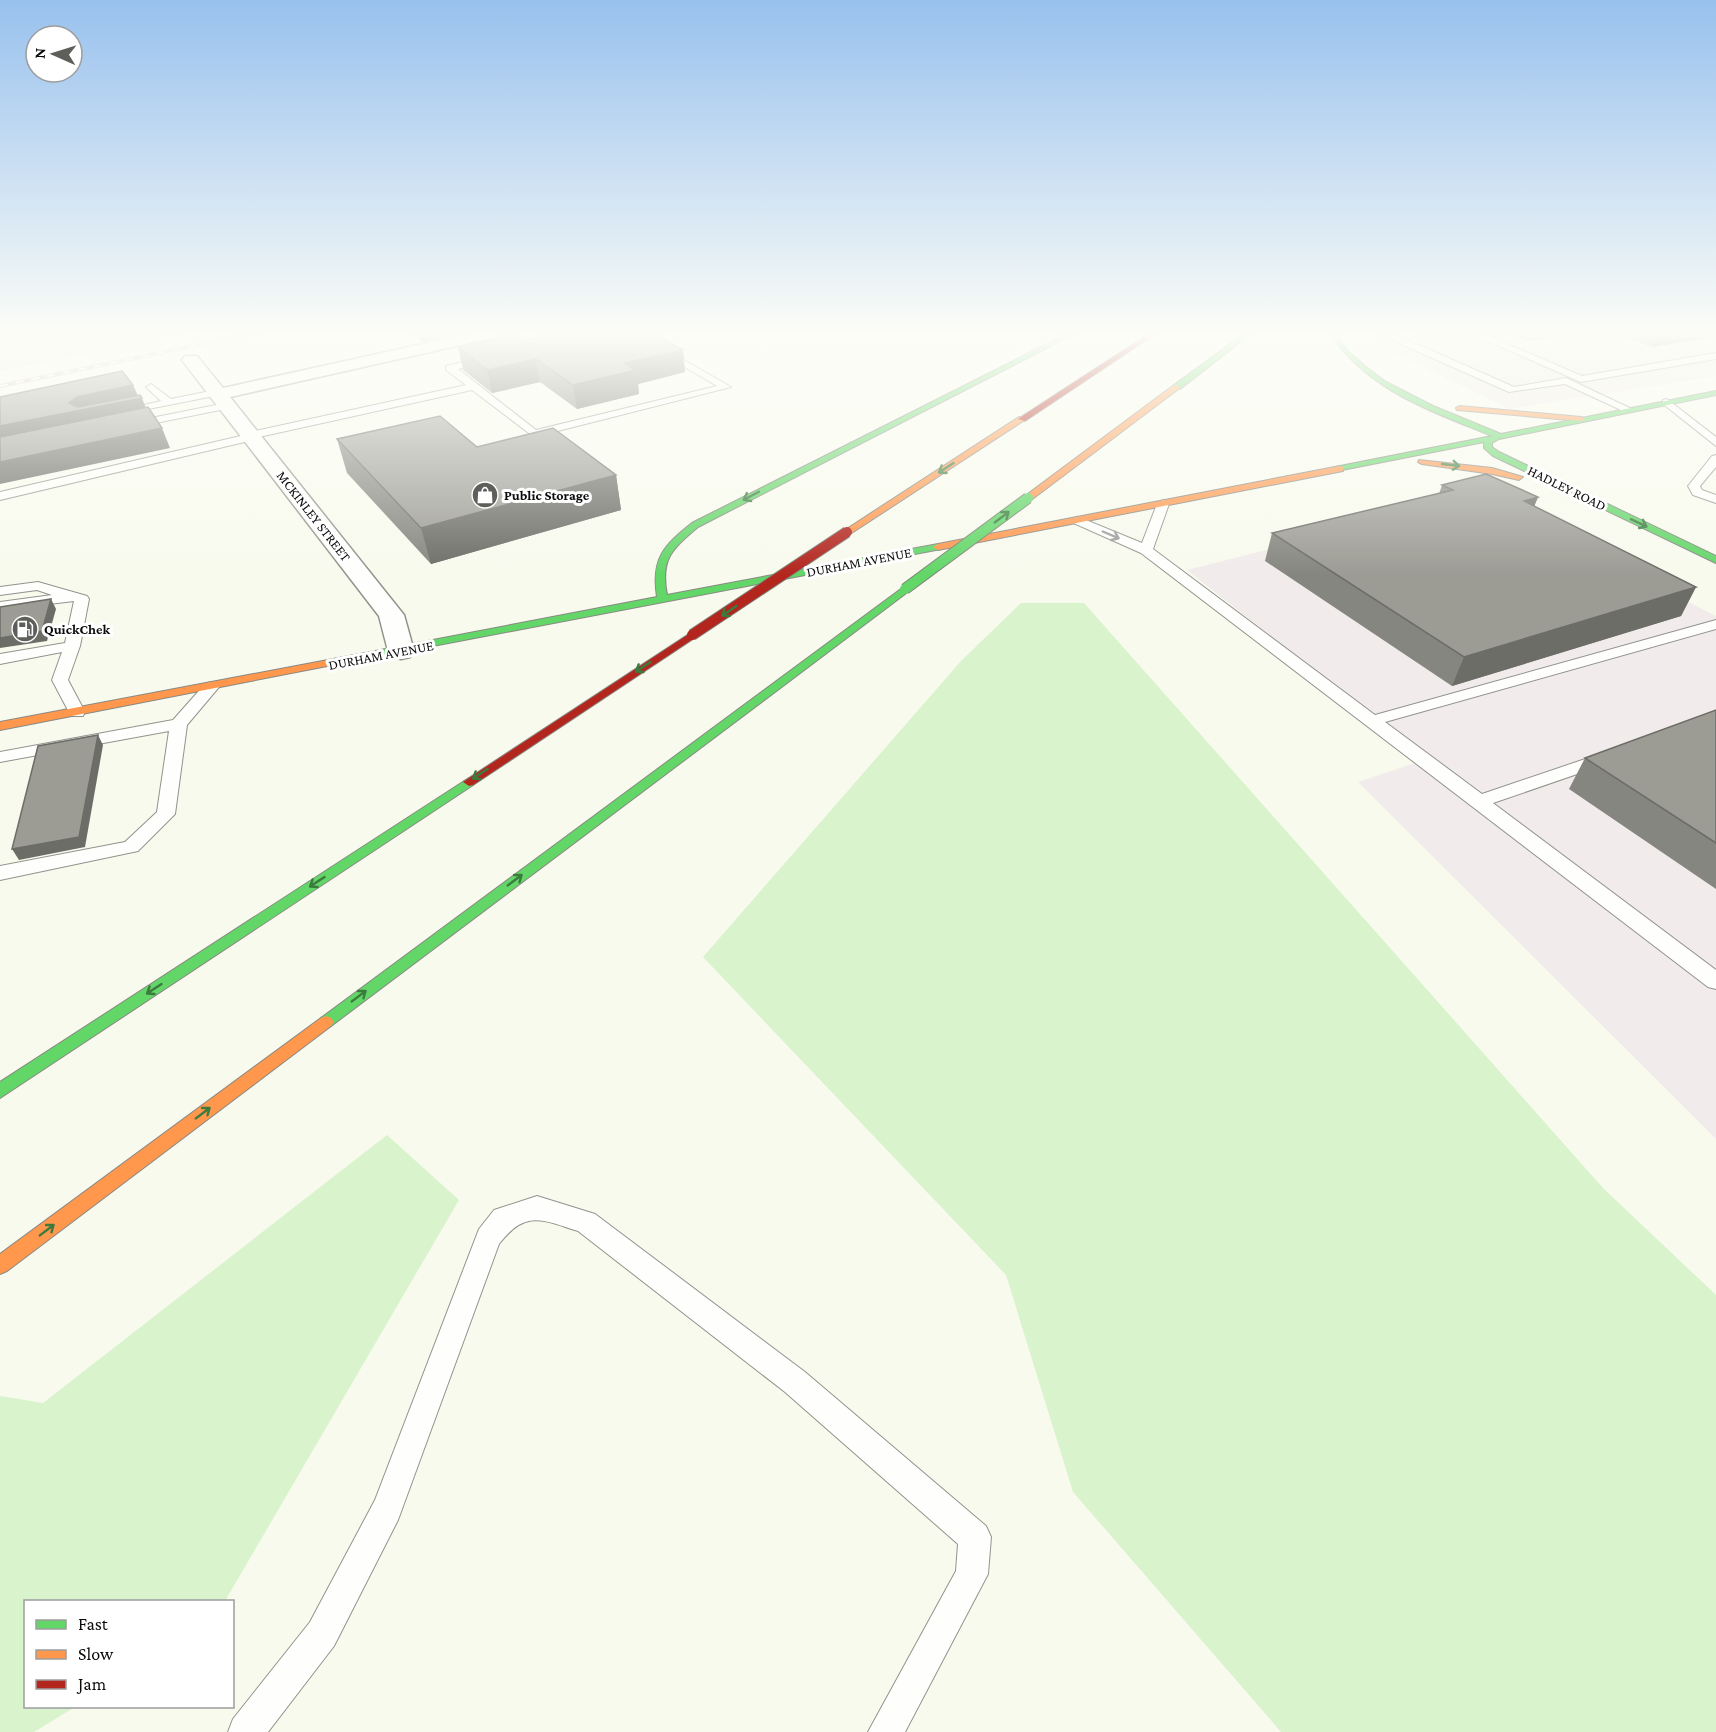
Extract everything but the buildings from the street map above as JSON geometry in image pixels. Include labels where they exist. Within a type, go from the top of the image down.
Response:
[{"type":"main road","points":[[663,600],[658,575],[662,562],[682,536],[695,525],[914,414]]},
{"type":"main road","points":[[0,1091],[1029,414]]},
{"type":"main road","points":[[0,1265],[1141,414]]},
{"type":"main road","points":[[1450,414],[1499,436]]},
{"type":"main road","points":[[1516,414],[1581,419]]},
{"type":"main road","name":"DURHAM AVENUE","points":[[0,726],[1163,504],[1393,459],[1605,414]]},
{"type":"main road","name":"HADLEY ROAD","points":[[1520,445],[1499,436],[1488,442],[1488,448],[1496,454],[1559,482],[1586,498],[1716,560]]},
{"type":"main road","points":[[1393,459],[1492,471],[1586,498]]},
{"type":"street","name":"MCKINLEY STREET","points":[[233,414],[391,615],[401,651]]},
{"type":"lane","points":[[112,415],[118,414]]},
{"type":"lane","points":[[124,427],[167,414]]},
{"type":"lane","points":[[0,496],[352,414]]},
{"type":"lane","points":[[508,414],[534,434],[616,414]]},
{"type":"lane","points":[[1681,414],[1716,443]]},
{"type":"lane","points":[[1716,459],[1694,486],[1696,492],[1716,500]]},
{"type":"lane","points":[[1146,550],[1163,504]]},
{"type":"lane","points":[[1076,520],[1146,550],[1716,981]]},
{"type":"lane","points":[[0,591],[39,586],[82,599],[72,646],[60,680],[77,712]]},
{"type":"lane","points":[[0,606],[72,596]]},
{"type":"lane","points":[[1371,721],[1716,624]]},
{"type":"lane","points":[[0,659],[72,646]]},
{"type":"lane","points":[[0,873],[131,847],[166,814],[179,724],[211,687]]},
{"type":"lane","points":[[0,757],[179,724]]},
{"type":"lane","points":[[1478,802],[1625,751]]},
{"type":"lane","points":[[246,1732],[322,1634],[387,1509],[488,1238],[503,1218],[537,1207],[586,1222],[795,1382],[975,1538],[972,1574],[886,1732]]},
{"type":"shaded area","points":[[1478,496],[1716,616],[1716,1139],[1358,782],[1427,759],[1187,570]]},
{"type":"green space","points":[[1021,603],[1084,603],[1603,1188],[1716,1295],[1716,1732],[1281,1732],[1073,1492],[1006,1275],[703,957],[961,661]]},
{"type":"green space","points":[[387,1135],[459,1200],[226,1600],[24,1600],[24,1708],[73,1708],[34,1732],[0,1732],[0,1396],[43,1403]]},
{"type":"traffic: fast","points":[[663,600],[660,575],[664,557],[668,549],[695,525],[914,414]]},
{"type":"traffic: fast","points":[[1446,414],[1499,436]]},
{"type":"traffic: fast","points":[[1340,469],[1613,414]]},
{"type":"traffic: fast","points":[[1499,436],[1488,442],[1488,448],[1496,454],[1716,560]]},
{"type":"traffic: fast","points":[[905,589],[1028,498]]},
{"type":"traffic: fast","points":[[349,659],[938,547]]},
{"type":"traffic: fast","points":[[326,1022],[905,589]]},
{"type":"traffic: fast","points":[[0,1091],[469,782]]},
{"type":"traffic: slow","points":[[1028,498],[1141,414]]},
{"type":"traffic: slow","points":[[1524,414],[1581,419]]},
{"type":"traffic: slow","points":[[847,532],[1022,419]]},
{"type":"traffic: slow","points":[[1422,462],[1492,471],[1519,477]]},
{"type":"traffic: slow","points":[[938,547],[1340,469]]},
{"type":"traffic: slow","points":[[0,726],[349,659]]},
{"type":"traffic: slow","points":[[0,1265],[326,1022]]},
{"type":"traffic: jam","points":[[1022,419],[1030,414]]},
{"type":"traffic: jam","points":[[692,635],[847,532]]},
{"type":"traffic: jam","points":[[469,782],[692,635]]},
{"type":"place","name":"Public Storage","points":[[485,495]]},
{"type":"place","name":"QuickChek","points":[[25,629]]}]
